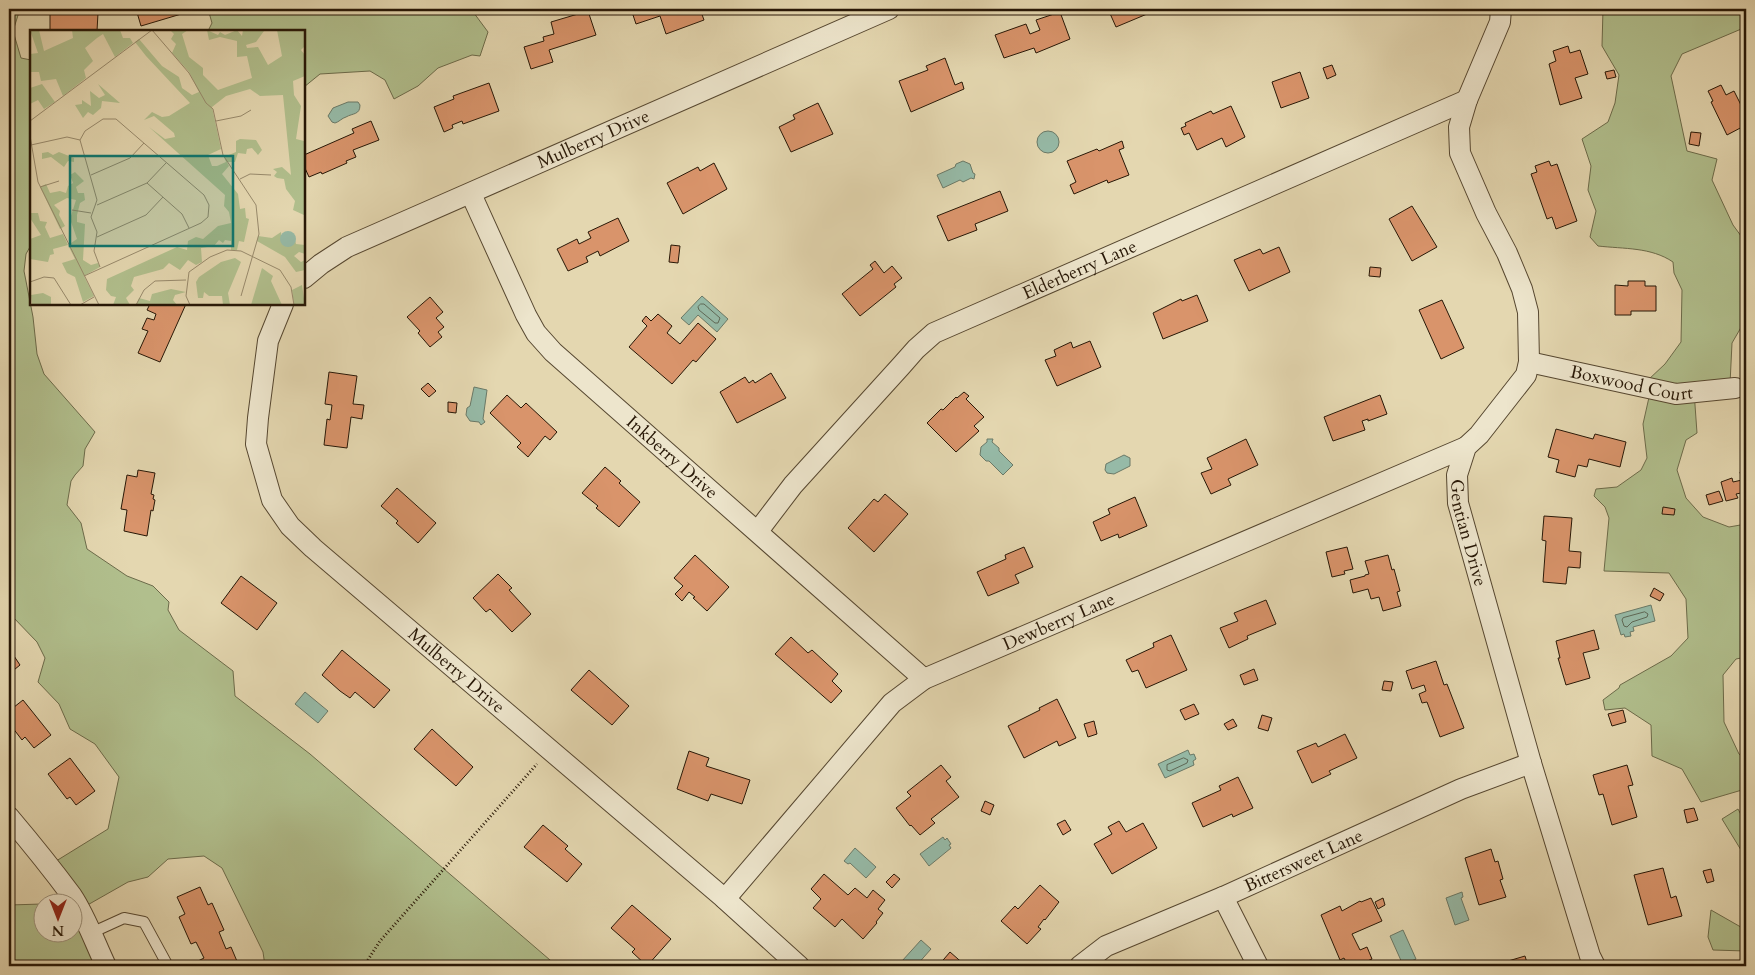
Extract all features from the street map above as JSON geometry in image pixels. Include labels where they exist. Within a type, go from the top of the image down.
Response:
[{"type":"street","name":"Mulberry Drive","points":[[305,277],[320,264],[347,247],[888,9]]},
{"type":"street","name":"Gentian Drive","points":[[1501,9],[1500,22],[1467,100],[1459,127],[1460,153],[1522,289],[1528,312],[1529,362],[1526,375],[1489,422],[1466,447],[1456,475],[1458,504],[1531,763],[1590,956],[1595,966]]},
{"type":"street","name":"Elderberry Lane","points":[[758,531],[793,486],[906,360],[934,333],[1467,100]]},
{"type":"street","name":"Inkberry Drive","points":[[471,194],[536,333],[554,352],[924,679]]},
{"type":"street","name":"Mulberry Drive","points":[[283,305],[268,341],[256,444],[272,500],[290,526],[313,548],[548,750],[725,899],[799,966]]},
{"type":"street","name":"Boxwood Court","points":[[1529,362],[1676,394],[1735,388]]},
{"type":"street","name":"Dewberry Lane","points":[[725,899],[892,703],[924,679],[1466,447]]},
{"type":"street","name":"Bittersweet Lane","points":[[1080,966],[1106,946],[1223,897],[1462,790],[1531,763]]},
{"type":"street","points":[[9,817],[44,858],[72,897],[106,966]]},
{"type":"street","points":[[1223,897],[1258,966]]},
{"type":"lane","points":[[90,933],[124,918],[144,922],[168,966]]},
{"type":"path","points":[[364,966],[380,941],[548,750]]},
{"type":"shaded area","points":[[9,9],[20,9],[13,31],[21,58],[30,60],[30,247],[26,254],[24,271],[33,317],[37,354],[44,374],[95,432],[85,449],[83,466],[71,481],[67,505],[81,523],[87,549],[127,576],[153,586],[169,602],[168,610],[179,630],[233,671],[235,696],[310,754],[557,966],[265,966],[263,952],[222,868],[204,856],[168,859],[148,877],[128,882],[84,907],[96,966],[9,966],[9,905],[32,904],[32,942],[82,942],[82,892],[65,892],[48,866],[108,829],[119,777],[95,744],[70,729],[59,704],[38,682],[45,658],[37,642],[9,615]]},
{"type":"shaded area","points":[[208,9],[471,9],[488,32],[480,56],[472,55],[438,68],[418,86],[394,99],[385,80],[370,71],[320,74],[305,86],[305,30],[208,30],[212,23]]},
{"type":"shaded area","points":[[1603,9],[1746,9],[1746,27],[1682,54],[1671,76],[1687,151],[1717,159],[1712,180],[1733,225],[1744,240],[1746,296],[1743,324],[1732,343],[1730,384],[1694,391],[1697,433],[1686,440],[1677,470],[1686,498],[1703,517],[1729,527],[1746,524],[1746,657],[1736,659],[1723,675],[1724,722],[1739,754],[1746,759],[1746,786],[1742,790],[1701,802],[1682,769],[1652,756],[1651,725],[1625,708],[1605,710],[1603,700],[1619,688],[1620,685],[1671,656],[1688,638],[1686,599],[1669,573],[1604,571],[1609,518],[1605,507],[1594,496],[1596,489],[1617,487],[1641,470],[1647,458],[1643,424],[1652,384],[1648,380],[1665,364],[1681,342],[1682,290],[1674,273],[1673,262],[1665,257],[1646,251],[1598,246],[1590,237],[1596,211],[1588,190],[1591,166],[1582,139],[1608,122],[1615,103],[1619,75],[1602,46]]},
{"type":"shaded area","points":[[1738,809],[1746,824],[1746,847],[1741,850],[1722,819]]},
{"type":"shaded area","points":[[1711,910],[1746,930],[1746,951],[1713,950],[1708,937]]},
{"type":"water","points":[[348,102],[358,102],[360,105],[359,111],[335,123],[332,122],[328,116],[333,108]]},
{"type":"water","points":[[1048,131],[1056,134],[1059,142],[1056,150],[1048,153],[1040,150],[1037,142],[1040,134]]},
{"type":"water","points":[[963,161],[970,164],[975,174],[974,179],[971,178],[963,182],[960,180],[943,188],[937,175]]},
{"type":"water","points":[[702,296],[728,319],[717,332],[698,315],[689,325],[681,318]]},
{"type":"water","points":[[474,387],[487,390],[483,419],[485,422],[481,425],[479,422],[470,421],[466,415]]},
{"type":"water","points":[[987,439],[993,439],[992,442],[1013,465],[1003,475],[980,455],[981,447],[987,442]]},
{"type":"water","points":[[1124,455],[1130,458],[1130,466],[1114,474],[1107,473],[1105,470],[1106,464]]},
{"type":"water","points":[[1651,605],[1655,621],[1633,627],[1634,631],[1630,632],[1631,636],[1625,637],[1624,634],[1621,635],[1615,615]]},
{"type":"water","points":[[305,692],[328,711],[318,723],[295,704]]},
{"type":"water","points":[[1188,750],[1190,755],[1194,754],[1196,759],[1193,761],[1194,765],[1165,778],[1158,764]]},
{"type":"water","points":[[943,837],[945,840],[947,838],[951,848],[929,866],[920,854]]},
{"type":"water","points":[[855,848],[876,867],[866,878],[850,863],[848,864],[844,861]]},
{"type":"water","points":[[1462,892],[1463,897],[1461,898],[1469,920],[1455,925],[1446,898]]},
{"type":"water","points":[[1403,930],[1416,959],[1403,965],[1390,936]]},
{"type":"water","points":[[921,940],[931,949],[916,966],[907,966],[902,961]]},
{"type":"building","points":[[136,9],[187,9],[188,12],[141,26]]},
{"type":"building","points":[[631,9],[700,9],[704,20],[666,34],[660,16],[636,24]]},
{"type":"building","points":[[1108,9],[1159,9],[1116,27]]},
{"type":"building","points":[[588,11],[596,35],[549,50],[553,62],[531,69],[524,47],[544,41],[543,37],[554,34],[551,22]]},
{"type":"building","points":[[1060,12],[1070,39],[1036,53],[1034,48],[1004,58],[995,35],[1026,24],[1030,34],[1040,30],[1036,20]]},
{"type":"building","points":[[50,13],[98,13],[97,30],[50,30]]},
{"type":"building","points":[[1568,46],[1570,53],[1580,50],[1588,74],[1575,78],[1582,98],[1560,105],[1549,64],[1556,61],[1553,51]]},
{"type":"building","points":[[945,58],[955,85],[962,82],[964,89],[911,112],[899,81],[928,70],[926,66]]},
{"type":"building","points":[[1332,65],[1336,75],[1327,79],[1323,68]]},
{"type":"building","points":[[1614,70],[1616,77],[1607,79],[1605,72]]},
{"type":"building","points":[[1300,72],[1309,98],[1281,108],[1272,82]]},
{"type":"building","points":[[489,83],[499,111],[463,124],[462,121],[452,125],[453,128],[444,132],[434,107],[454,99],[453,96]]},
{"type":"building","points":[[1721,85],[1726,95],[1734,91],[1746,115],[1746,125],[1727,135],[1711,102],[1713,101],[1708,91]]},
{"type":"building","points":[[818,103],[833,134],[791,152],[779,127],[795,119],[793,115]]},
{"type":"building","points":[[1231,106],[1245,137],[1226,147],[1222,138],[1197,150],[1189,133],[1184,135],[1181,128],[1186,126],[1185,123],[1211,111],[1213,114]]},
{"type":"building","points":[[371,121],[379,140],[353,150],[356,157],[346,161],[347,163],[322,174],[321,172],[309,177],[305,168],[305,155],[354,133],[352,129]]},
{"type":"building","points":[[1691,132],[1701,133],[1699,146],[1689,144]]},
{"type":"building","points":[[1122,141],[1124,148],[1119,150],[1129,175],[1108,183],[1107,180],[1074,194],[1070,185],[1076,182],[1067,161],[1097,149],[1099,151]]},
{"type":"building","points":[[1549,161],[1551,166],[1557,164],[1577,221],[1556,229],[1552,217],[1547,219],[1531,174],[1537,172],[1535,166]]},
{"type":"building","points":[[714,163],[727,189],[683,214],[667,183],[698,167],[700,171]]},
{"type":"building","points":[[1000,191],[1008,211],[975,224],[977,230],[948,241],[937,216]]},
{"type":"building","points":[[1412,206],[1437,247],[1412,261],[1389,219]]},
{"type":"building","points":[[618,218],[629,241],[600,256],[598,251],[586,257],[588,262],[568,271],[557,249],[577,239],[579,244],[591,238],[588,232]]},
{"type":"building","points":[[671,245],[680,246],[678,263],[669,262]]},
{"type":"building","points":[[1279,247],[1290,272],[1249,291],[1234,260],[1260,249],[1263,254]]},
{"type":"building","points":[[875,261],[884,273],[892,266],[902,278],[894,284],[896,287],[860,316],[842,294],[873,269],[870,265]]},
{"type":"building","points":[[1370,267],[1381,268],[1380,277],[1369,276]]},
{"type":"building","points":[[1628,281],[1645,281],[1645,286],[1656,286],[1656,311],[1631,311],[1631,315],[1615,315],[1615,285],[1628,286]]},
{"type":"building","points":[[1197,295],[1208,321],[1163,339],[1153,313],[1181,299],[1182,301]]},
{"type":"building","points":[[430,297],[443,312],[436,318],[444,327],[438,332],[442,337],[430,347],[418,333],[420,331],[407,317]]},
{"type":"building","points":[[1442,300],[1464,348],[1441,359],[1419,310]]},
{"type":"building","points":[[150,305],[186,305],[160,362],[138,353],[148,331],[142,329],[147,318],[154,320],[156,314],[147,310]]},
{"type":"building","points":[[658,314],[672,326],[667,333],[680,344],[698,323],[716,339],[696,362],[693,360],[672,384],[629,347],[647,326],[642,321],[646,316],[651,321]]},
{"type":"building","points":[[1090,341],[1101,367],[1057,386],[1045,360],[1056,356],[1054,350],[1071,342],[1073,348]]},
{"type":"building","points":[[329,372],[357,376],[353,404],[364,405],[362,419],[351,417],[347,448],[324,445],[327,419],[330,420],[332,405],[325,404]]},
{"type":"building","points":[[771,373],[786,398],[737,423],[720,392],[745,377],[749,383],[753,380],[755,383]]},
{"type":"building","points":[[428,383],[436,391],[429,397],[421,389]]},
{"type":"building","points":[[964,392],[969,396],[966,399],[984,417],[974,426],[979,431],[956,452],[927,423],[941,409],[943,410]]},
{"type":"building","points":[[507,395],[521,408],[526,403],[557,432],[550,440],[545,436],[528,457],[517,447],[521,443],[490,413]]},
{"type":"building","points":[[1380,395],[1387,414],[1368,421],[1368,419],[1362,421],[1365,430],[1333,441],[1324,417]]},
{"type":"building","points":[[448,402],[457,403],[456,413],[448,412]]},
{"type":"building","points":[[1556,429],[1593,439],[1595,434],[1626,442],[1620,467],[1589,459],[1587,467],[1578,465],[1575,477],[1556,472],[1559,460],[1548,457]]},
{"type":"building","points":[[1246,439],[1258,465],[1228,479],[1231,485],[1211,494],[1201,473],[1212,469],[1207,458]]},
{"type":"building","points":[[605,467],[640,502],[619,527],[596,508],[598,506],[582,493]]},
{"type":"building","points":[[138,470],[155,473],[151,494],[154,495],[153,499],[155,500],[153,511],[151,510],[147,536],[124,531],[127,510],[121,509],[127,475],[137,477]]},
{"type":"building","points":[[1746,470],[1746,492],[1736,494],[1738,498],[1726,501],[1721,482],[1732,478],[1733,482],[1742,480],[1740,472]]},
{"type":"building","points":[[397,488],[436,523],[418,543],[381,506]]},
{"type":"building","points":[[1719,491],[1723,501],[1709,505],[1706,495]]},
{"type":"building","points":[[885,494],[908,514],[874,552],[848,528],[874,499],[878,502]]},
{"type":"building","points":[[1135,497],[1147,526],[1119,538],[1118,534],[1101,541],[1093,522],[1110,514],[1108,509]]},
{"type":"building","points":[[1663,507],[1675,509],[1674,515],[1662,514]]},
{"type":"building","points":[[1544,516],[1572,518],[1569,551],[1581,552],[1580,568],[1568,567],[1566,584],[1543,582],[1546,541],[1542,540]]},
{"type":"building","points":[[1024,547],[1033,567],[1015,575],[1019,583],[988,596],[977,572],[1006,559],[1005,555]]},
{"type":"building","points":[[1347,547],[1353,569],[1344,571],[1345,574],[1332,577],[1326,552]]},
{"type":"building","points":[[695,555],[729,587],[707,611],[689,592],[682,601],[675,594],[683,586],[674,578]]},
{"type":"building","points":[[1388,555],[1400,591],[1397,592],[1401,606],[1383,611],[1379,597],[1371,599],[1368,589],[1353,593],[1350,580],[1369,574],[1365,561]]},
{"type":"building","points":[[498,574],[512,588],[509,590],[531,614],[512,632],[490,609],[486,612],[473,598]]},
{"type":"building","points":[[241,576],[277,603],[257,630],[221,603]]},
{"type":"building","points":[[1654,588],[1664,594],[1660,601],[1650,596]]},
{"type":"building","points":[[1266,600],[1276,624],[1247,636],[1248,639],[1229,648],[1220,628],[1238,621],[1234,613]]},
{"type":"building","points":[[1594,630],[1599,649],[1583,653],[1590,678],[1566,685],[1558,658],[1560,658],[1556,641]]},
{"type":"building","points":[[1171,635],[1187,670],[1146,688],[1138,670],[1132,672],[1126,660],[1154,647],[1153,643]]},
{"type":"building","points":[[791,637],[808,653],[812,650],[838,674],[832,681],[842,691],[831,703],[775,654]]},
{"type":"building","points":[[342,650],[390,690],[374,708],[355,692],[350,698],[322,675]]},
{"type":"building","points":[[14,656],[20,665],[9,674],[9,660]]},
{"type":"building","points":[[1436,661],[1444,685],[1447,684],[1464,728],[1440,737],[1427,702],[1422,703],[1419,694],[1426,691],[1424,685],[1412,689],[1406,671]]},
{"type":"building","points":[[1254,669],[1258,680],[1244,685],[1240,675]]},
{"type":"building","points":[[589,670],[629,706],[612,725],[571,690]]},
{"type":"building","points":[[1384,681],[1393,682],[1391,691],[1382,690]]},
{"type":"building","points":[[1057,699],[1076,738],[1059,746],[1057,741],[1024,758],[1008,726]]},
{"type":"building","points":[[23,700],[51,735],[34,748],[25,737],[22,740],[9,723],[9,711]]},
{"type":"building","points":[[1194,704],[1199,714],[1185,720],[1180,710]]},
{"type":"building","points":[[1623,710],[1626,722],[1612,726],[1608,714]]},
{"type":"building","points":[[1262,715],[1272,718],[1268,731],[1258,728]]},
{"type":"building","points":[[1233,719],[1237,726],[1228,730],[1224,724]]},
{"type":"building","points":[[1094,721],[1097,734],[1088,737],[1084,724]]},
{"type":"building","points":[[432,729],[473,767],[456,786],[414,749]]},
{"type":"building","points":[[1345,734],[1357,758],[1329,771],[1331,774],[1312,783],[1297,751],[1316,743],[1318,747]]},
{"type":"building","points":[[689,751],[709,758],[706,766],[750,780],[742,804],[711,794],[708,801],[677,789]]},
{"type":"building","points":[[70,758],[95,791],[76,805],[70,797],[67,799],[48,774]]},
{"type":"building","points":[[941,765],[951,777],[946,781],[959,797],[931,819],[935,823],[920,835],[896,808],[911,796],[907,792]]},
{"type":"building","points":[[1627,765],[1633,785],[1628,786],[1637,817],[1612,825],[1603,794],[1599,795],[1593,775]]},
{"type":"building","points":[[1238,777],[1253,808],[1233,817],[1232,814],[1203,827],[1192,803],[1221,790],[1219,786]]},
{"type":"building","points":[[985,801],[994,805],[990,815],[981,811]]},
{"type":"building","points":[[1694,808],[1698,820],[1687,823],[1684,810]]},
{"type":"building","points":[[1065,820],[1071,830],[1063,835],[1057,824]]},
{"type":"building","points":[[1119,821],[1126,832],[1143,823],[1157,848],[1112,874],[1094,844],[1112,834],[1108,827]]},
{"type":"building","points":[[543,825],[568,846],[565,849],[582,864],[567,882],[524,847]]},
{"type":"building","points":[[1491,849],[1495,862],[1498,861],[1503,879],[1500,880],[1506,897],[1479,905],[1465,858]]},
{"type":"building","points":[[1663,868],[1671,898],[1676,896],[1682,916],[1648,925],[1634,875]]},
{"type":"building","points":[[1711,869],[1714,881],[1707,883],[1703,871]]},
{"type":"building","points":[[824,874],[848,895],[855,888],[867,898],[873,890],[885,900],[878,909],[883,913],[863,939],[842,919],[835,927],[813,908],[821,899],[811,889]]},
{"type":"building","points":[[894,874],[900,879],[892,888],[886,882]]},
{"type":"building","points":[[1040,885],[1059,902],[1038,927],[1041,929],[1027,944],[1001,921],[1015,906],[1018,909]]},
{"type":"building","points":[[200,887],[208,905],[212,903],[224,930],[219,932],[226,949],[231,947],[239,966],[200,966],[198,961],[204,958],[196,942],[191,944],[179,917],[185,914],[177,897]]},
{"type":"building","points":[[1371,898],[1382,921],[1352,934],[1360,950],[1367,947],[1372,959],[1356,966],[1348,966],[1344,958],[1340,960],[1321,915],[1340,906],[1342,911],[1360,901]]},
{"type":"building","points":[[1383,898],[1385,905],[1378,909],[1375,902]]},
{"type":"building","points":[[632,905],[671,939],[647,966],[632,952],[635,949],[611,928]]},
{"type":"building","points":[[950,952],[966,966],[938,966]]},
{"type":"building","points":[[1525,956],[1528,966],[1499,966],[1498,964]]}]
